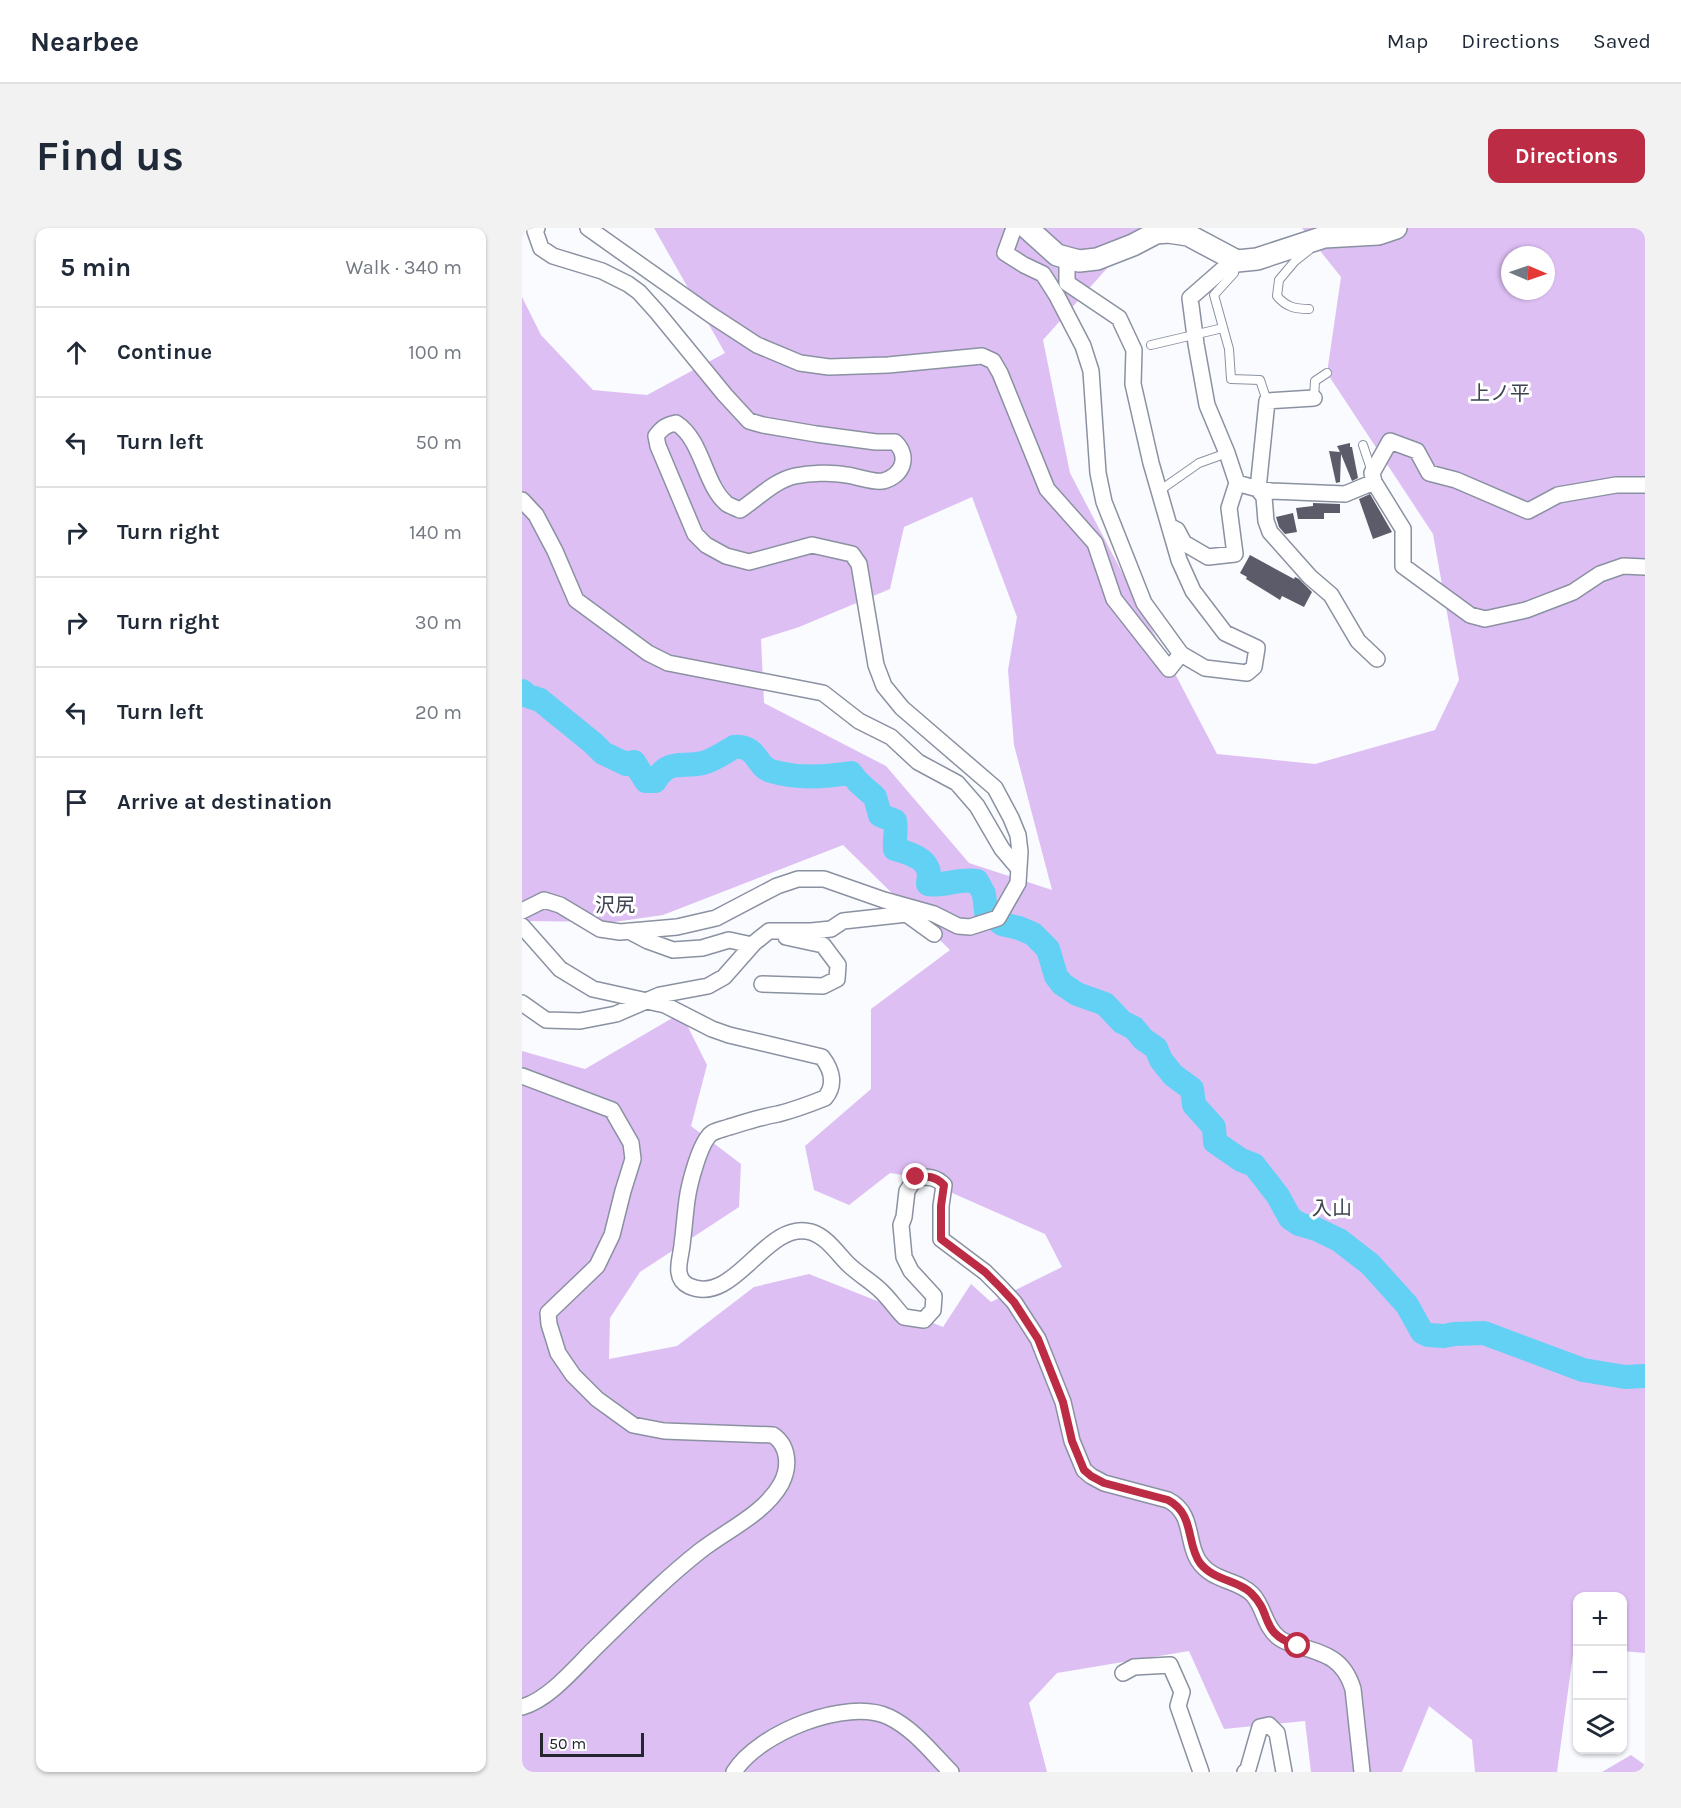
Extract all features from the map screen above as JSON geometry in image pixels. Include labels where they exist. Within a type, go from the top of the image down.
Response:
[{"type":"main road","points":[[1027,228],[1057,255],[1079,261],[1097,258],[1133,245],[1156,233],[1188,235],[1237,261],[1257,259],[1324,237],[1378,234],[1396,228]]},
{"type":"street","points":[[522,911],[544,900],[560,905],[600,929],[620,932],[677,927],[716,918],[777,886],[798,879],[824,879],[934,914],[958,926],[970,927],[998,918],[1018,883],[1019,868],[1018,835],[995,788],[902,708],[885,686],[876,666],[856,557],[852,554],[812,545],[749,562],[726,556],[706,545],[695,534],[658,446],[656,436],[663,427],[669,424],[676,423],[682,427],[692,441],[718,493],[727,504],[740,510],[775,483],[794,476],[844,474],[881,482],[899,472],[903,465],[904,458],[898,445],[895,442],[876,442],[826,435],[749,421],[639,292],[602,271],[553,256],[541,248],[535,231],[537,228]]},
{"type":"street","points":[[588,228],[757,345],[800,363],[829,368],[982,356],[993,361],[1047,489],[1095,543],[1114,599],[1169,669],[1181,654]]},
{"type":"street","points":[[1014,228],[1005,253],[1043,274],[1083,346],[1091,371],[1098,473],[1104,502],[1143,603],[1181,654],[1205,668],[1247,673],[1254,668],[1257,648],[1225,633],[1193,591],[1179,560],[1151,463],[1133,384],[1134,350],[1119,318],[1067,283],[1067,257]]},
{"type":"street","points":[[1169,526],[1176,530],[1184,543],[1209,557],[1235,554],[1229,508],[1237,483],[1207,405],[1194,335],[1190,298],[1222,270],[1237,261]]},
{"type":"street","points":[[1314,398],[1267,401],[1258,489],[1264,497],[1266,521],[1270,532],[1310,578],[1331,595],[1358,641],[1377,659]]},
{"type":"street","points":[[1237,483],[1258,489],[1345,494],[1373,478],[1390,441],[1417,451],[1429,473],[1456,480],[1528,511],[1558,495],[1616,485],[1645,485]]},
{"type":"street","points":[[1373,478],[1403,529],[1403,566],[1470,615],[1485,619],[1526,610],[1573,592],[1608,571],[1623,566],[1645,567]]},
{"type":"street","points":[[522,500],[536,515],[576,600],[648,653],[668,663],[823,693],[860,721],[891,737],[918,762],[957,783],[977,806],[1002,849],[1019,868]]},
{"type":"street","points":[[889,901],[934,934]]},
{"type":"street","points":[[522,1003],[546,1020],[580,1021],[616,1014],[660,995],[708,986],[724,977],[752,945],[769,931],[831,929],[843,921],[907,914]]},
{"type":"street","points":[[522,926],[560,969],[593,989],[665,1005],[712,1029],[822,1057],[828,1065],[832,1083],[830,1092],[825,1098],[712,1132],[707,1137],[702,1146],[687,1197],[679,1266],[683,1283],[695,1288],[714,1287],[747,1266],[782,1236],[809,1232],[827,1242],[850,1266],[880,1290],[904,1317],[924,1320],[933,1310],[934,1296],[911,1271],[904,1257],[901,1225],[907,1191],[916,1177],[932,1176],[939,1180],[944,1185],[941,1206],[941,1239],[985,1272],[1001,1288],[1014,1302],[1038,1339],[1063,1402],[1072,1441],[1084,1470],[1104,1483],[1168,1500],[1177,1505],[1190,1528],[1196,1557],[1202,1565],[1215,1576],[1252,1594],[1270,1628],[1281,1640],[1322,1652],[1338,1662],[1348,1676],[1353,1689],[1362,1772]]},
{"type":"street","points":[[629,931],[673,950],[702,948],[729,940],[752,945]]},
{"type":"street","points":[[762,984],[823,986],[837,979],[838,965],[823,945],[782,936],[781,931]]},
{"type":"street","points":[[522,1076],[612,1110],[631,1143],[633,1159],[612,1235],[602,1256],[597,1266],[548,1313],[558,1353],[573,1375],[597,1399],[633,1425],[664,1431],[773,1435],[783,1444],[787,1463],[782,1482],[770,1499],[671,1576],[557,1686],[528,1706],[522,1707]]},
{"type":"street","points":[[1123,1673],[1134,1667],[1170,1665],[1182,1692],[1178,1706],[1201,1772]]},
{"type":"street","points":[[734,1772],[747,1756],[764,1742],[783,1731],[833,1715],[864,1711],[889,1717],[902,1725],[922,1741],[951,1772]]},
{"type":"street","points":[[1245,1772],[1248,1770],[1260,1727],[1269,1725],[1277,1733],[1284,1772]]},
{"type":"lane","points":[[1309,309],[1293,309],[1283,303],[1277,297],[1279,280],[1295,261],[1324,237]]},
{"type":"lane","points":[[1237,261],[1234,273],[1214,295],[1229,349],[1231,379],[1260,380],[1267,401]]},
{"type":"lane","points":[[1151,345],[1223,328]]},
{"type":"lane","points":[[1314,398],[1315,381],[1327,373]]},
{"type":"lane","points":[[1363,445],[1373,478]]},
{"type":"lane","points":[[1159,491],[1198,463],[1227,453]]},
{"type":"shaded area","points":[[654,228],[1143,228],[1043,340],[1070,473],[1217,754],[1315,764],[1435,730],[1459,680],[1433,534],[1327,373],[1341,277],[1302,228],[1645,228],[1645,1653],[1627,1651],[1627,1592],[1573,1592],[1573,1654],[1557,1772],[1475,1772],[1472,1740],[1429,1706],[1402,1772],[1311,1772],[1305,1721],[1224,1729],[1189,1651],[1057,1673],[1029,1703],[1047,1772],[522,1772],[522,1051],[585,1069],[681,1013],[707,1065],[691,1126],[741,1164],[739,1207],[640,1272],[610,1318],[609,1359],[677,1346],[754,1287],[809,1274],[943,1327],[971,1284],[991,1302],[1062,1267],[1045,1234],[916,1177],[890,1173],[849,1205],[814,1190],[805,1146],[871,1089],[871,1009],[950,950],[843,845],[663,915],[614,922],[522,921],[522,297],[541,335],[593,390],[647,395],[725,353]],"holes":[[[972,497],[1017,617],[1008,670],[1014,745],[1052,890],[969,863],[886,766],[764,703],[761,639],[799,627],[890,589],[904,527]]]},
{"type":"shaded area","points":[[1631,1755],[1645,1765],[1645,1772],[1602,1772]]},
{"type":"building","points":[[1350,443],[1358,478],[1352,481],[1341,454],[1340,482],[1336,483],[1329,451],[1340,452],[1337,446]]},
{"type":"building","points":[[1370,494],[1392,532],[1373,539],[1359,499]]},
{"type":"building","points":[[1313,503],[1340,504],[1340,513],[1324,513],[1324,519],[1298,519],[1296,508],[1313,506]]},
{"type":"building","points":[[1293,513],[1297,532],[1285,534],[1279,527],[1276,517]]},
{"type":"building","points":[[1250,555],[1294,579],[1295,577],[1299,579],[1312,592],[1304,607],[1282,596],[1280,600],[1246,579],[1247,577],[1240,573]]},
{"type":"waterway","points":[[522,691],[540,700],[603,753],[626,764],[634,762],[646,781],[655,781],[665,769],[676,765],[703,763],[734,747],[748,749],[766,769],[781,774],[831,776],[851,773],[875,797],[880,815],[895,821],[895,849],[916,857],[928,868],[928,884],[977,881],[984,894],[986,912],[1002,924],[1033,934],[1048,949],[1056,976],[1062,984],[1077,994],[1105,1004],[1122,1022],[1134,1028],[1143,1039],[1156,1048],[1161,1060],[1173,1075],[1192,1089],[1194,1105],[1214,1127],[1215,1142],[1241,1160],[1254,1165],[1278,1196],[1290,1218],[1339,1240],[1370,1264],[1407,1305],[1422,1332],[1428,1335],[1444,1336],[1484,1333],[1583,1370],[1625,1377],[1645,1376]]},
{"type":"district","name":"上ノ平","points":[[1500,393]]},
{"type":"district","name":"沢尻","points":[[615,905]]},
{"type":"district","name":"入山","points":[[1332,1208]]},
{"type":"route","points":[[916,1177],[932,1176],[944,1185],[941,1206],[941,1239],[985,1272],[1001,1288],[1014,1302],[1038,1339],[1063,1402],[1072,1441],[1084,1470],[1104,1483],[1168,1500],[1177,1505],[1190,1528],[1196,1557],[1202,1565],[1215,1576],[1240,1586],[1252,1594],[1276,1636],[1298,1646]]}]
